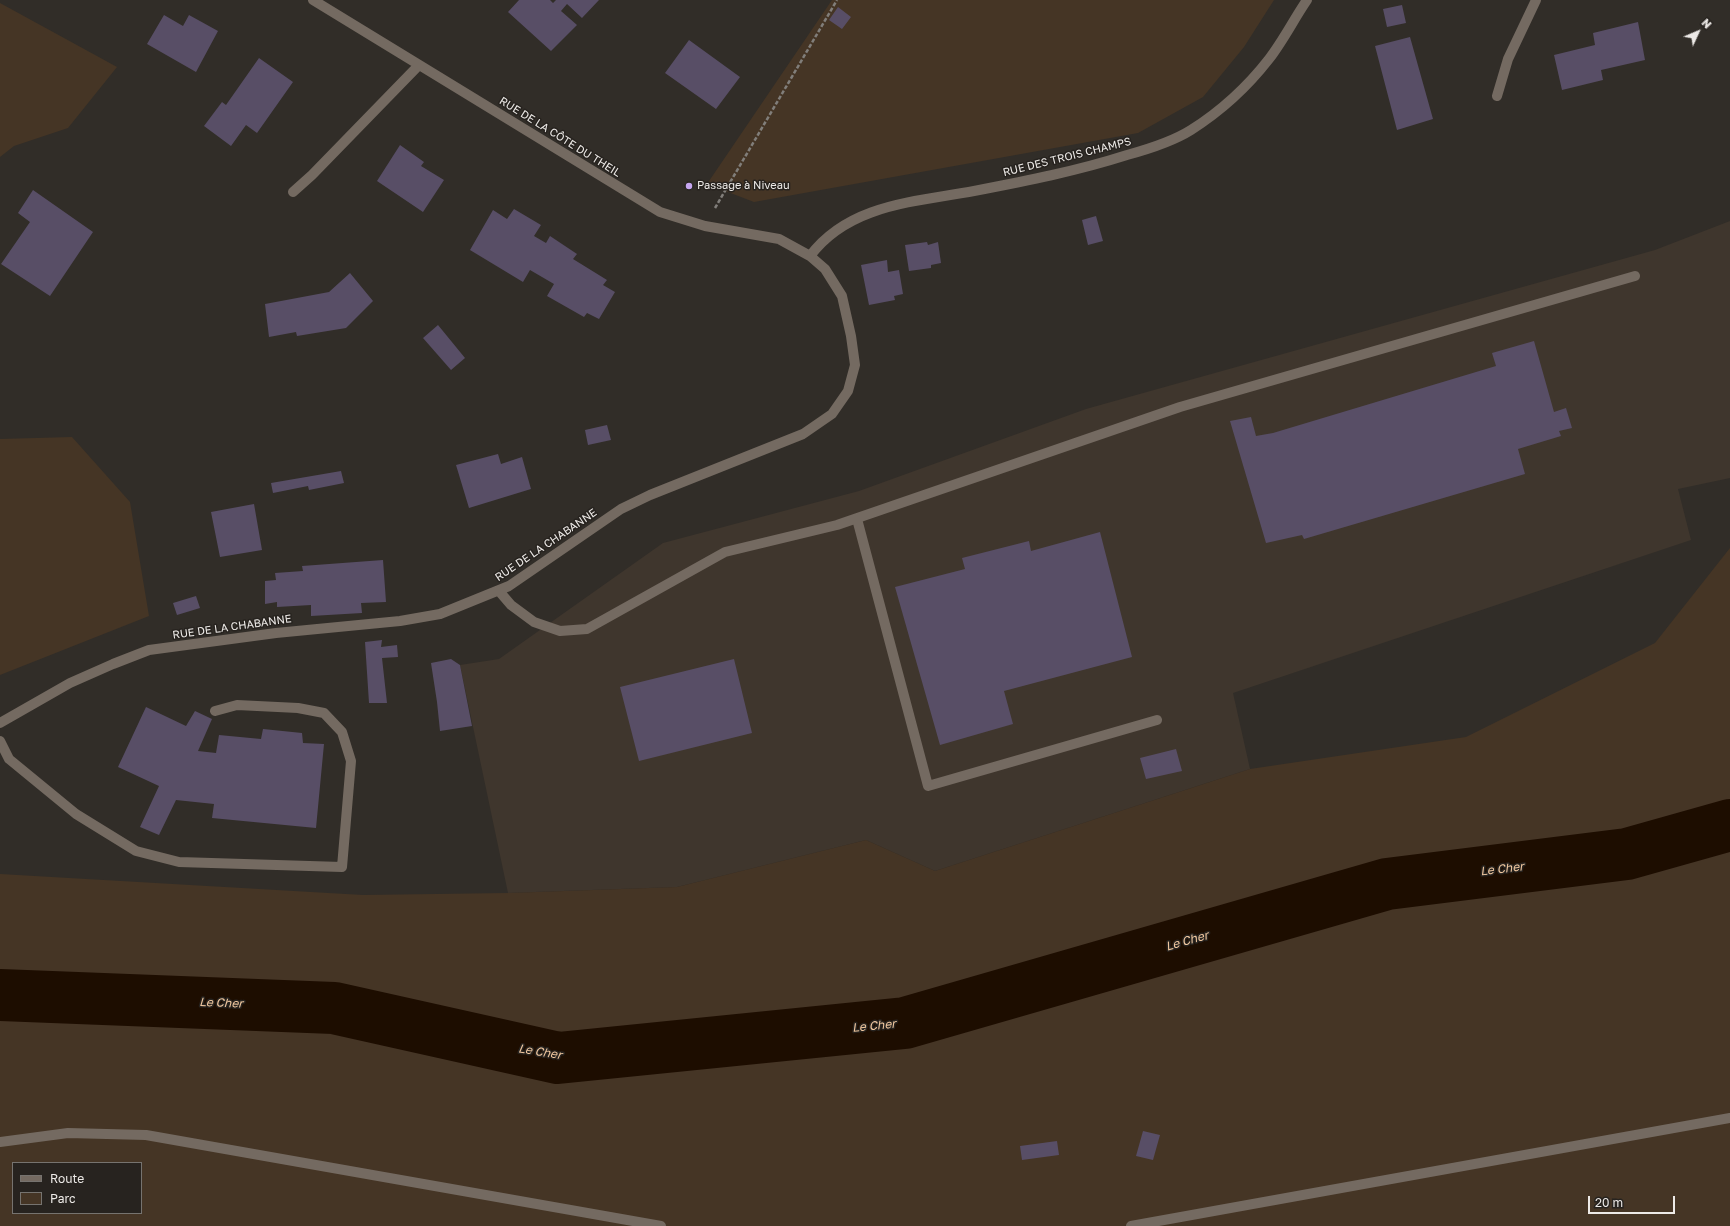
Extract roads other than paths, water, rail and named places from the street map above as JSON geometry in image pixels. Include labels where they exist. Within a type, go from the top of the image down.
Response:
[{"type":"street","name":"RUE DE LA CÔTE DU THEIL","points":[[313,0],[660,212],[704,226],[779,239],[810,256]]},
{"type":"street","name":"RUE DES TROIS CHAMPS","points":[[810,256],[820,243],[847,222],[875,210],[1035,180],[1098,164],[1157,146],[1191,130],[1234,98],[1270,58],[1307,0]]},
{"type":"street","points":[[1497,96],[1508,59],[1536,0]]},
{"type":"street","points":[[293,192],[312,175],[419,65]]},
{"type":"street","name":"RUE DE LA CHABANNE","points":[[0,722],[70,683],[149,650],[276,632],[407,620],[440,614],[509,586],[621,509],[803,434],[832,414],[848,391],[855,365],[852,336],[842,296],[825,270],[810,256]]},
{"type":"street","points":[[499,591],[511,605],[534,622],[560,631],[587,629],[725,552],[857,519],[1180,407],[1635,276]]},
{"type":"street","points":[[857,519],[928,786],[1157,720]]},
{"type":"street","points":[[0,741],[9,759],[76,814],[136,851],[179,862],[342,867],[351,761],[342,732],[324,713],[298,708],[237,705],[215,710]]},
{"type":"street","points":[[1131,1226],[1730,1118]]},
{"type":"street","points":[[0,1142],[68,1134],[146,1135],[661,1226]]},
{"type":"waterway","name":"Le Cher","points":[[0,995],[334,1008],[558,1058],[905,1023],[1387,884],[1627,854],[1730,825]]},
{"type":"place","name":"Passage à Niveau","points":[[689,186]]}]
